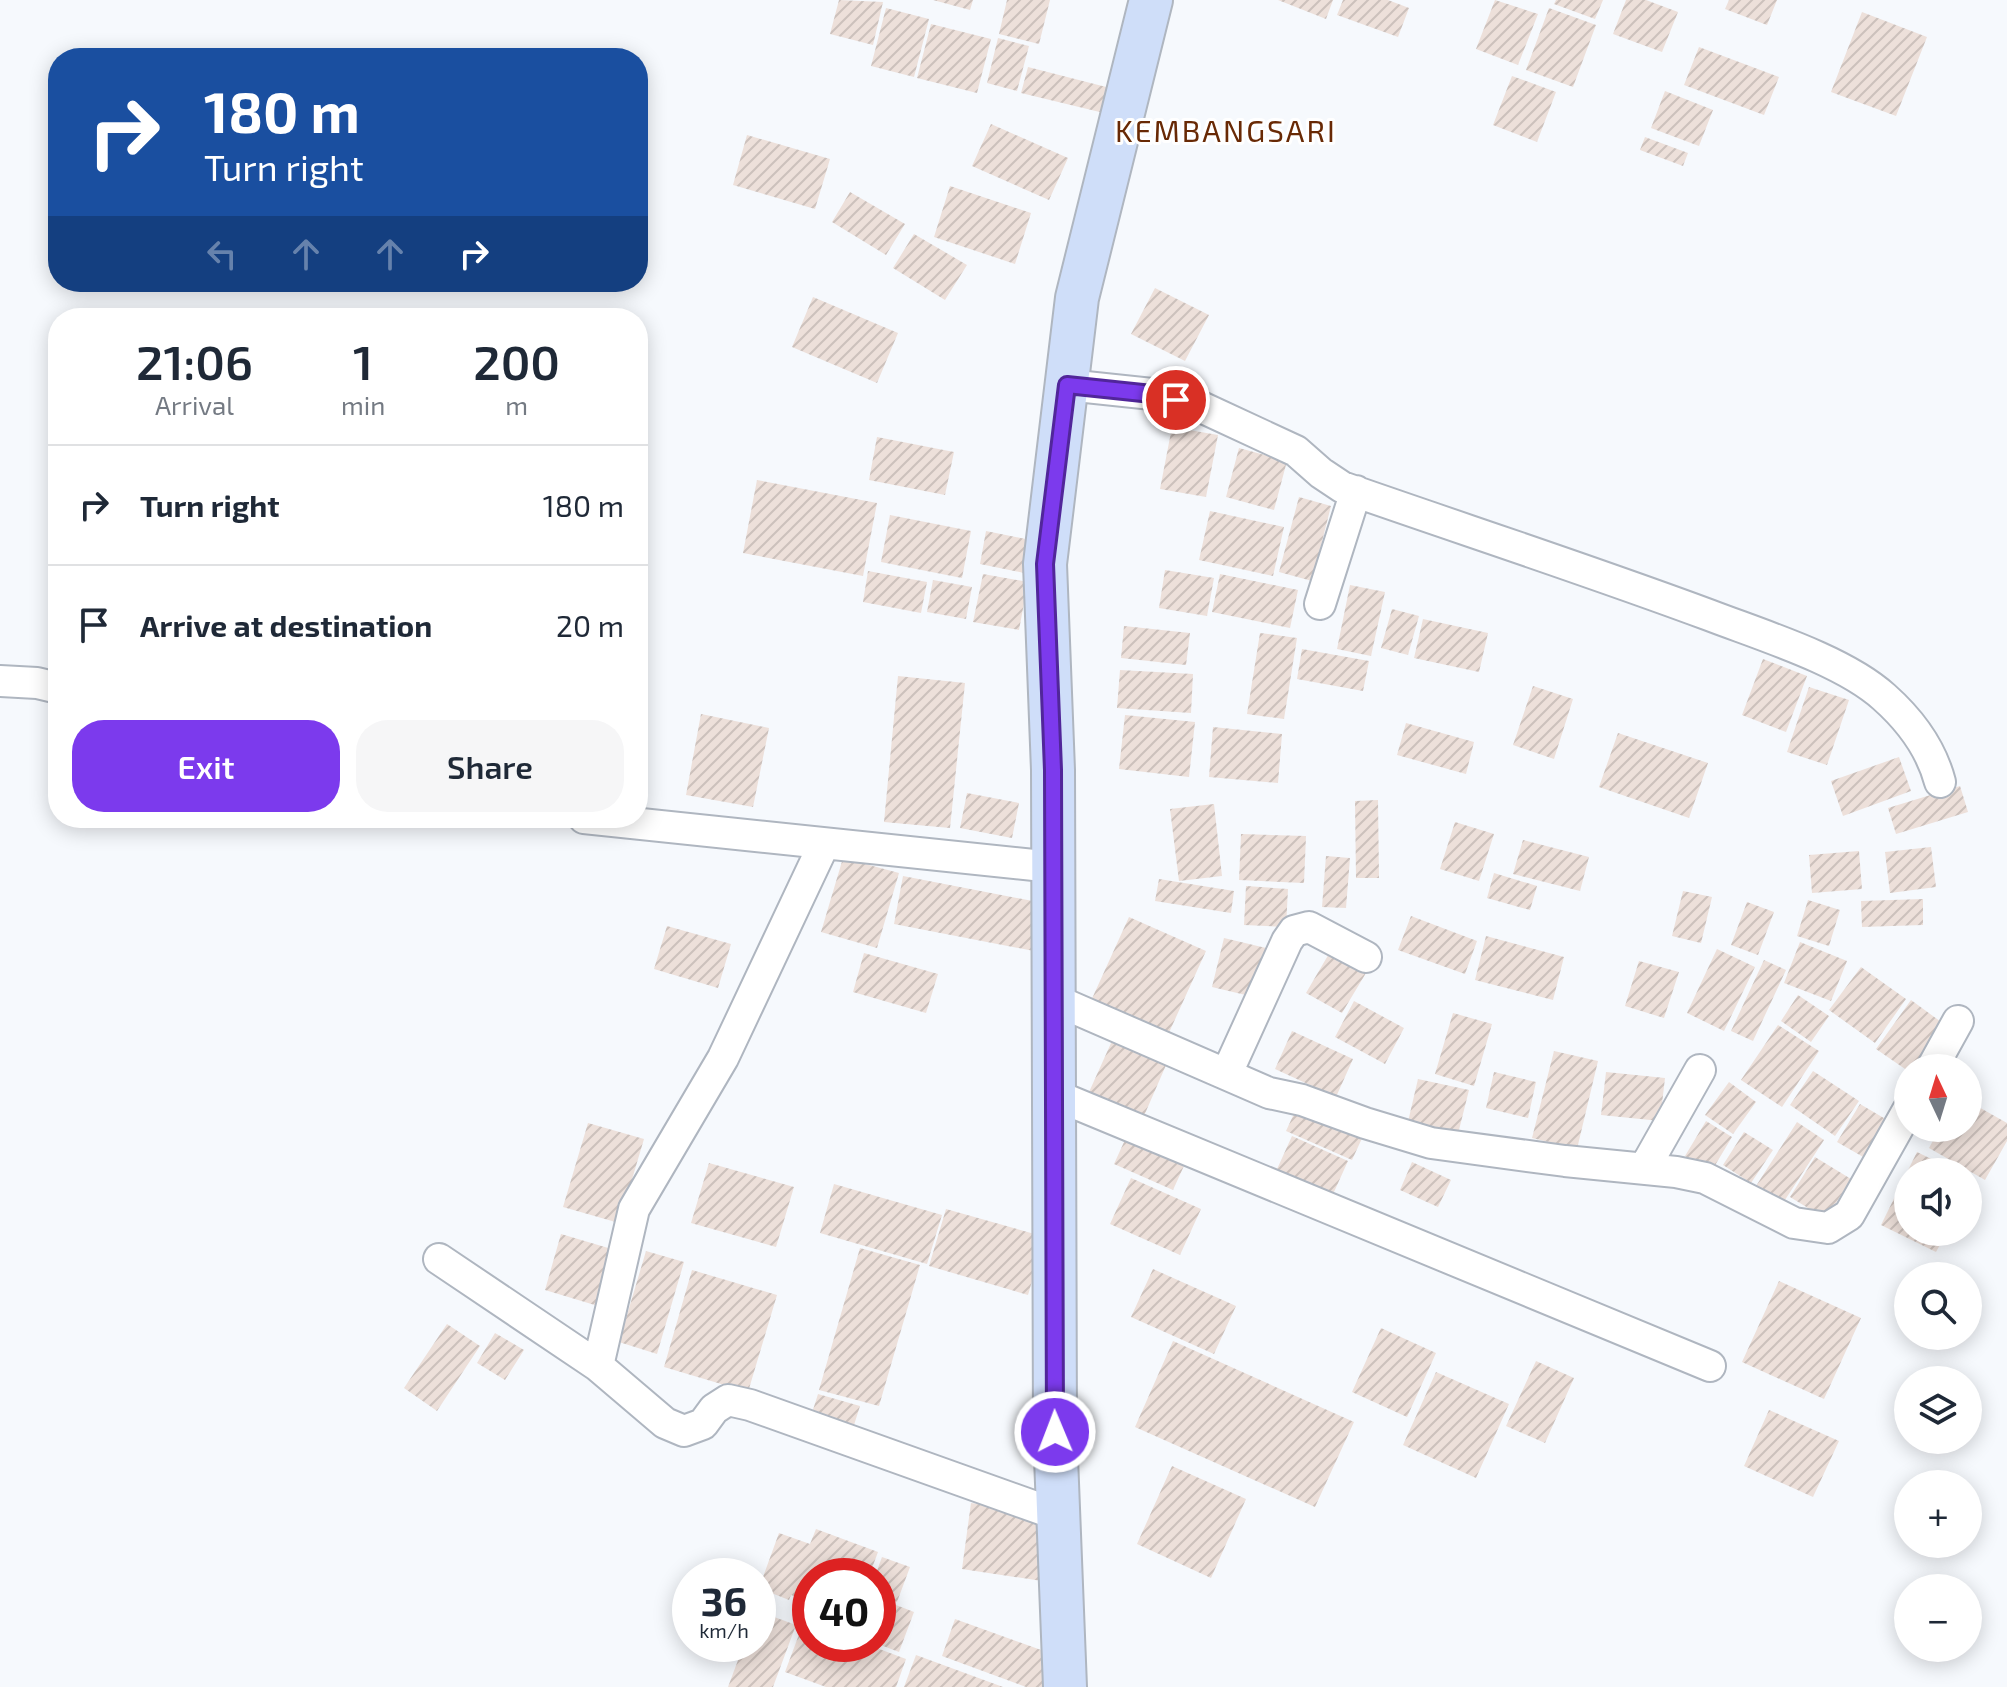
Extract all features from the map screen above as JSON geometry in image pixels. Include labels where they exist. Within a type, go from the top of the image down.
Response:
[{"type":"street","points":[[1065,1687],[1053,1278],[1053,770],[1045,564],[1077,298],[1151,0]]},
{"type":"street","points":[[1067,385],[1152,394],[1199,406],[1296,451],[1333,482],[1561,560],[1804,651],[1883,696],[1915,730],[1934,760],[1940,782]]},
{"type":"street","points":[[1320,604],[1356,491]]},
{"type":"street","points":[[0,681],[48,686]]},
{"type":"street","points":[[648,825],[1053,867]]},
{"type":"street","points":[[598,1366],[634,1209],[723,1058],[824,844]]},
{"type":"street","points":[[1227,1073],[1294,931],[1309,927],[1366,957]]},
{"type":"street","points":[[1053,999],[1269,1093],[1302,1100],[1354,1120],[1431,1143],[1478,1151],[1676,1172],[1705,1178],[1794,1223],[1828,1228],[1849,1215],[1894,1135]]},
{"type":"street","points":[[1940,1054],[1958,1021]]},
{"type":"street","points":[[1644,1169],[1700,1070]]},
{"type":"street","points":[[1055,1095],[1710,1366]]},
{"type":"street","points":[[439,1259],[598,1366],[665,1423],[684,1431],[703,1424],[714,1409],[728,1400],[750,1405],[1058,1515]]},
{"type":"building","points":[[839,0],[883,2],[873,45],[830,34]]},
{"type":"building","points":[[933,0],[973,0],[970,10]]},
{"type":"building","points":[[1007,0],[1050,0],[1039,44],[999,34]]},
{"type":"building","points":[[1278,0],[1333,0],[1326,19]]},
{"type":"building","points":[[1343,0],[1388,0],[1409,8],[1398,37],[1337,15]]},
{"type":"building","points":[[1495,0],[1538,14],[1518,65],[1476,49]]},
{"type":"building","points":[[1556,0],[1603,0],[1595,19],[1554,4]]},
{"type":"building","points":[[1626,0],[1646,0],[1678,12],[1662,52],[1613,34]]},
{"type":"building","points":[[1729,0],[1777,0],[1767,25],[1725,9]]},
{"type":"building","points":[[886,8],[929,19],[914,77],[871,66]]},
{"type":"building","points":[[1549,8],[1596,25],[1573,87],[1526,70]]},
{"type":"building","points":[[1862,12],[1927,37],[1896,116],[1831,92]]},
{"type":"building","points":[[931,24],[991,39],[977,93],[917,78]]},
{"type":"building","points":[[998,38],[1029,46],[1017,91],[987,83]]},
{"type":"building","points":[[1699,47],[1779,77],[1764,115],[1684,85]]},
{"type":"building","points":[[1028,67],[1114,89],[1108,114],[1021,93]]},
{"type":"building","points":[[1512,76],[1556,92],[1537,142],[1493,125]]},
{"type":"building","points":[[1665,91],[1713,110],[1699,146],[1651,128]]},
{"type":"building","points":[[991,124],[1068,158],[1049,200],[972,166]]},
{"type":"building","points":[[747,135],[830,159],[815,209],[733,185]]},
{"type":"building","points":[[1645,137],[1688,153],[1683,166],[1640,150]]},
{"type":"building","points":[[950,186],[1031,213],[1015,264],[934,237]]},
{"type":"building","points":[[850,192],[905,224],[886,255],[832,222]]},
{"type":"building","points":[[914,234],[967,265],[945,300],[893,268]]},
{"type":"building","points":[[1155,288],[1209,315],[1185,361],[1131,334]]},
{"type":"building","points":[[813,297],[898,333],[877,383],[792,347]]},
{"type":"building","points":[[1172,427],[1218,435],[1206,497],[1160,489]]},
{"type":"building","points":[[877,437],[954,452],[945,495],[869,480]]},
{"type":"building","points":[[1239,448],[1287,461],[1274,510],[1226,497]]},
{"type":"building","points":[[757,480],[877,503],[863,576],[743,553]]},
{"type":"building","points":[[1299,497],[1331,506],[1312,581],[1279,572]]},
{"type":"building","points":[[1210,511],[1284,527],[1273,576],[1199,560]]},
{"type":"building","points":[[890,515],[971,531],[962,578],[881,562]]},
{"type":"building","points":[[986,531],[1035,541],[1029,574],[980,564]]},
{"type":"building","points":[[1165,570],[1214,578],[1207,616],[1159,608]]},
{"type":"building","points":[[868,571],[927,582],[921,613],[863,602]]},
{"type":"building","points":[[983,574],[1028,582],[1019,630],[973,622]]},
{"type":"building","points":[[1220,574],[1298,590],[1290,628],[1212,612]]},
{"type":"building","points":[[933,580],[972,587],[966,619],[927,612]]},
{"type":"building","points":[[1350,585],[1385,592],[1371,656],[1337,649]]},
{"type":"building","points":[[1392,609],[1419,616],[1408,655],[1381,648]]},
{"type":"building","points":[[1423,619],[1488,633],[1479,672],[1414,658]]},
{"type":"building","points":[[1124,626],[1190,633],[1186,665],[1121,658]]},
{"type":"building","points":[[1260,633],[1297,638],[1284,719],[1247,714]]},
{"type":"building","points":[[1302,649],[1369,661],[1363,691],[1297,679]]},
{"type":"building","points":[[1763,659],[1807,676],[1786,732],[1742,715]]},
{"type":"building","points":[[1120,670],[1193,674],[1191,713],[1117,708]]},
{"type":"building","points":[[898,676],[965,683],[950,828],[884,822]]},
{"type":"building","points":[[1533,686],[1573,699],[1554,759],[1513,745]]},
{"type":"building","points":[[1809,687],[1849,700],[1827,765],[1787,752]]},
{"type":"building","points":[[701,714],[769,728],[753,807],[686,795]]},
{"type":"building","points":[[1125,715],[1195,722],[1189,777],[1119,769]]},
{"type":"building","points":[[1406,723],[1474,742],[1466,774],[1397,755]]},
{"type":"building","points":[[1213,727],[1282,734],[1278,783],[1209,777]]},
{"type":"building","points":[[1618,733],[1708,763],[1689,818],[1599,787]]},
{"type":"building","points":[[1899,757],[1911,791],[1843,816],[1831,781]]},
{"type":"building","points":[[1960,786],[1968,812],[1896,834],[1888,808]]},
{"type":"building","points":[[967,793],[1019,803],[1012,838],[960,828]]},
{"type":"building","points":[[1378,800],[1379,878],[1356,878],[1355,801]]},
{"type":"building","points":[[1214,804],[1222,876],[1179,881],[1170,809]]},
{"type":"building","points":[[1455,822],[1494,834],[1479,881],[1440,869]]},
{"type":"building","points":[[1241,834],[1306,836],[1304,883],[1239,880]]},
{"type":"building","points":[[1523,840],[1589,857],[1580,891],[1513,874]]},
{"type":"building","points":[[1931,847],[1936,887],[1890,893],[1885,852]]},
{"type":"building","points":[[1859,851],[1862,889],[1812,893],[1809,855]]},
{"type":"building","points":[[1326,856],[1350,858],[1346,908],[1322,907]]},
{"type":"building","points":[[843,858],[899,873],[877,948],[821,932]]},
{"type":"building","points":[[1494,873],[1537,886],[1530,910],[1487,898]]},
{"type":"building","points":[[903,876],[1043,903],[1034,951],[894,924]]},
{"type":"building","points":[[1159,879],[1234,891],[1231,913],[1155,901]]},
{"type":"building","points":[[1246,886],[1288,889],[1286,927],[1244,925]]},
{"type":"building","points":[[1683,891],[1712,897],[1701,943],[1672,936]]},
{"type":"building","points":[[1923,899],[1923,925],[1862,927],[1861,901]]},
{"type":"building","points":[[1808,900],[1840,910],[1829,946],[1797,936]]},
{"type":"building","points":[[1747,902],[1774,912],[1758,955],[1731,945]]},
{"type":"building","points":[[1411,916],[1477,941],[1465,974],[1398,950]]},
{"type":"building","points":[[1129,917],[1206,951],[1167,1037],[1090,1003]]},
{"type":"building","points":[[667,926],[731,944],[718,988],[654,969]]},
{"type":"building","points":[[1486,936],[1564,957],[1553,1000],[1475,980]]},
{"type":"building","points":[[1224,938],[1266,948],[1254,997],[1212,987]]},
{"type":"building","points":[[1800,942],[1847,961],[1831,1001],[1784,983]]},
{"type":"building","points":[[1717,949],[1755,967],[1724,1031],[1687,1013]]},
{"type":"building","points":[[1330,952],[1366,973],[1342,1013],[1306,993]]},
{"type":"building","points":[[864,953],[938,974],[926,1013],[853,992]]},
{"type":"building","points":[[1764,960],[1786,970],[1753,1041],[1731,1031]]},
{"type":"building","points":[[1639,961],[1679,972],[1664,1018],[1625,1006]]},
{"type":"building","points":[[1861,967],[1906,999],[1875,1043],[1829,1010]]},
{"type":"building","points":[[1798,995],[1829,1016],[1811,1042],[1781,1021]]},
{"type":"building","points":[[1911,1000],[1948,1027],[1928,1054],[1894,1054],[1894,1061],[1876,1049]]},
{"type":"building","points":[[1354,1001],[1404,1028],[1385,1064],[1335,1037]]},
{"type":"building","points":[[1453,1013],[1492,1024],[1474,1086],[1435,1074]]},
{"type":"building","points":[[1778,1025],[1819,1051],[1782,1107],[1741,1080]]},
{"type":"building","points":[[1292,1031],[1353,1059],[1336,1097],[1275,1069]]},
{"type":"building","points":[[1116,1032],[1170,1056],[1140,1125],[1085,1101]]},
{"type":"building","points":[[1554,1051],[1598,1061],[1577,1149],[1532,1138]]},
{"type":"building","points":[[1813,1071],[1859,1101],[1835,1136],[1790,1105]]},
{"type":"building","points":[[1494,1072],[1536,1082],[1528,1118],[1486,1108]]},
{"type":"building","points":[[1606,1072],[1665,1078],[1660,1121],[1601,1115]]},
{"type":"building","points":[[1418,1079],[1469,1090],[1457,1138],[1407,1126]]},
{"type":"building","points":[[1729,1082],[1756,1102],[1733,1134],[1705,1115]]},
{"type":"building","points":[[1860,1104],[1894,1124],[1872,1162],[1837,1142]]},
{"type":"building","points":[[1298,1105],[1364,1134],[1352,1160],[1286,1131]]},
{"type":"building","points":[[1982,1109],[2007,1123],[2007,1141],[1985,1180],[1982,1178],[1982,1158],[1946,1158],[1929,1148],[1932,1142],[1982,1142]]},
{"type":"building","points":[[1706,1121],[1732,1137],[1711,1172],[1685,1156]]},
{"type":"building","points":[[1797,1122],[1824,1140],[1783,1203],[1756,1186]]},
{"type":"building","points":[[588,1123],[644,1139],[619,1223],[563,1207]]},
{"type":"building","points":[[1129,1131],[1188,1157],[1173,1190],[1114,1164]]},
{"type":"building","points":[[1744,1132],[1773,1150],[1751,1183],[1723,1165]]},
{"type":"building","points":[[1292,1136],[1348,1161],[1329,1203],[1273,1178]]},
{"type":"building","points":[[1917,1152],[1929,1158],[1914,1158]]},
{"type":"building","points":[[1815,1157],[1851,1179],[1826,1219],[1790,1197]]},
{"type":"building","points":[[1412,1162],[1451,1180],[1438,1207],[1400,1190]]},
{"type":"building","points":[[709,1163],[794,1187],[776,1247],[691,1223]]},
{"type":"building","points":[[1131,1178],[1201,1209],[1180,1255],[1110,1224]]},
{"type":"building","points":[[834,1184],[942,1215],[927,1264],[820,1233]]},
{"type":"building","points":[[1894,1199],[1894,1231],[1881,1225]]},
{"type":"building","points":[[946,1209],[1045,1237],[1028,1295],[929,1266]]},
{"type":"building","points":[[561,1234],[615,1250],[598,1306],[545,1290]]},
{"type":"building","points":[[1924,1246],[1939,1246],[1936,1252]]},
{"type":"building","points":[[860,1248],[920,1265],[879,1406],[819,1390]]},
{"type":"building","points":[[646,1251],[684,1262],[657,1354],[619,1342]]},
{"type":"building","points":[[1153,1269],[1236,1306],[1214,1354],[1131,1317]]},
{"type":"building","points":[[692,1270],[777,1295],[748,1392],[664,1367]]},
{"type":"building","points":[[1779,1281],[1861,1318],[1824,1399],[1742,1362]]},
{"type":"building","points":[[447,1324],[480,1346],[437,1411],[404,1388]]},
{"type":"building","points":[[1381,1328],[1436,1353],[1407,1417],[1352,1392]]},
{"type":"building","points":[[495,1333],[524,1350],[505,1380],[477,1363]]},
{"type":"building","points":[[1173,1341],[1354,1422],[1315,1507],[1135,1427]]},
{"type":"building","points":[[1536,1361],[1574,1378],[1545,1443],[1506,1426]]},
{"type":"building","points":[[1436,1372],[1509,1404],[1476,1478],[1403,1445]]},
{"type":"building","points":[[818,1394],[860,1406],[854,1425],[812,1413]]},
{"type":"building","points":[[1769,1410],[1839,1441],[1813,1497],[1744,1466]]},
{"type":"building","points":[[1172,1466],[1246,1499],[1211,1578],[1137,1544]]},
{"type":"building","points":[[971,1503],[1052,1515],[1042,1581],[962,1569]]},
{"type":"building","points":[[816,1529],[878,1552],[876,1558],[792,1558],[792,1595],[789,1600],[776,1595],[776,1558],[770,1558],[779,1533],[810,1544]]},
{"type":"building","points":[[896,1562],[910,1567],[896,1602]]},
{"type":"building","points":[[896,1605],[914,1612],[899,1652],[896,1651]]},
{"type":"building","points":[[776,1618],[792,1624],[792,1636],[773,1687],[728,1687],[737,1662],[776,1662]]},
{"type":"building","points":[[955,1619],[1058,1656],[1046,1687],[1026,1687],[942,1656]]},
{"type":"building","points":[[792,1653],[792,1662],[896,1662],[896,1655],[906,1659],[896,1687],[826,1687],[785,1672]]},
{"type":"building","points":[[916,1655],[1003,1687],[904,1687]]},
{"type":"district","name":"KEMBANGSARI","points":[[1226,130]]},
{"type":"route","points":[[1055,1432],[1053,770],[1045,564],[1067,385],[1152,394],[1176,400]]}]
